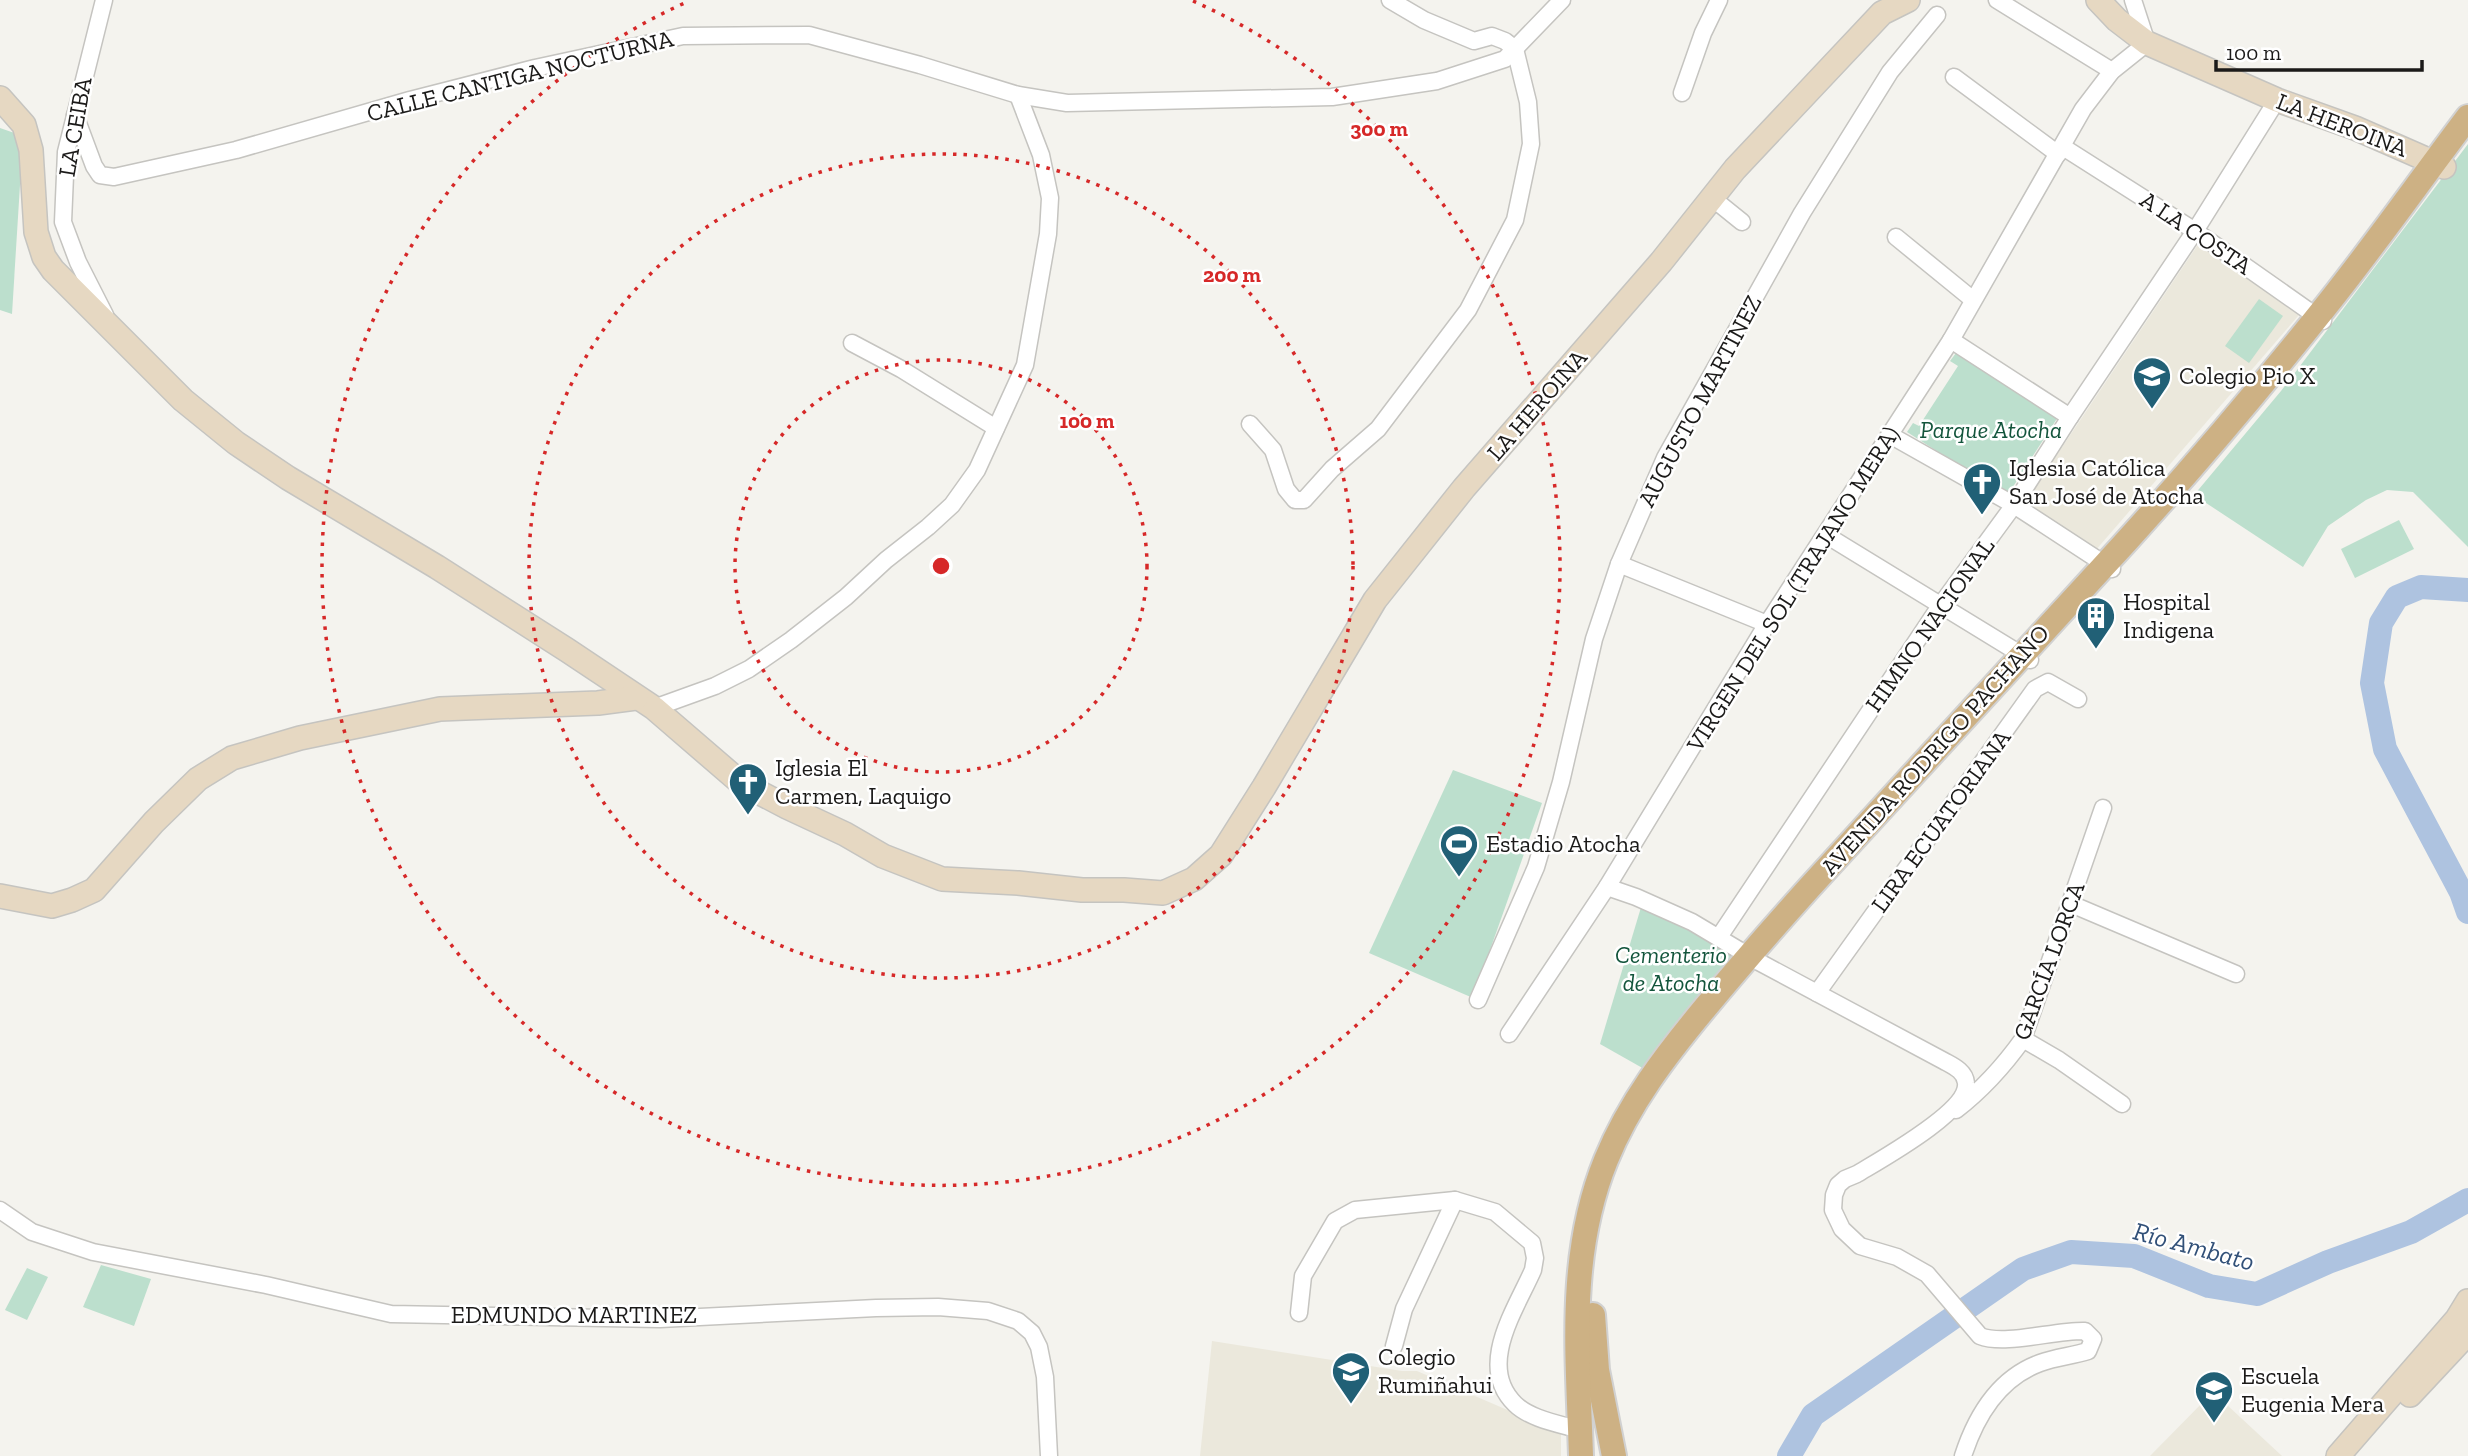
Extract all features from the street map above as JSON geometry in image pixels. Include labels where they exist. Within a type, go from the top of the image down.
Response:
[{"type":"main road","name":"AVENIDA RODRIGO PACHANO","points":[[1581,1456],[1577,1295],[1582,1246],[1592,1199],[1606,1159],[1646,1084],[1670,1050],[2110,567],[2210,446],[2322,320],[2439,164],[2468,117]]},
{"type":"main road","name":"AVENIDA RODRIGO PACHANO","points":[[2439,164],[2468,135]]},
{"type":"main road","name":"AVENIDA RODRIGO PACHANO","points":[[1597,1370],[1593,1340],[1592,1278],[1596,1239],[1600,1215],[1621,1158],[1652,1094],[1754,959]]},
{"type":"main road","points":[[1594,1456],[1597,1370]]},
{"type":"main road","points":[[1597,1370],[1614,1456]]},
{"type":"street","name":"LA CEIBA","points":[[104,0],[66,152],[63,222],[78,262],[113,330]]},
{"type":"street","points":[[1250,424],[1273,450],[1286,489],[1295,500],[1304,500],[1332,469],[1378,429],[1468,310],[1515,220],[1531,144],[1528,102],[1515,49],[1492,36],[1474,41],[1423,19],[1390,0]]},
{"type":"street","name":"CALLE CANTIGA NOCTURNA","points":[[75,115],[94,166],[100,175],[114,177],[236,150],[410,100],[535,68],[683,36],[809,35],[1018,95],[1067,103],[1332,97],[1437,81],[1505,60],[1562,0]]},
{"type":"street","points":[[1682,93],[1718,0]]},
{"type":"street","name":"LA HEROINA","points":[[0,98],[24,125],[31,150],[36,232],[44,257],[53,270],[183,400],[236,443],[288,478],[556,643],[645,703],[741,783],[845,834],[883,856],[942,879],[1082,890],[1163,893],[1194,879],[1221,855],[1375,600],[1464,488],[1661,262],[1711,197],[1886,7],[1908,0]]},
{"type":"street","points":[[1997,0],[2112,71]]},
{"type":"street","name":"LA HEROINA","points":[[2098,0],[2117,20],[2147,43],[2277,100],[2354,128],[2439,164]]},
{"type":"street","points":[[2133,0],[2147,43]]},
{"type":"street","name":"AUGUSTO MARTINEZ","points":[[1478,1000],[1536,867],[1561,782],[1594,639],[1619,564],[1665,458],[1802,213],[1890,72],[1937,15]]},
{"type":"street","name":"VIRGEN DEL SOL (TRAJANO MERA)","points":[[1509,1034],[1607,887],[1767,624],[1951,340],[1972,299],[2083,110],[2112,71],[2147,43]]},
{"type":"street","name":"A LA COSTA","points":[[1954,76],[2061,151],[2195,231],[2322,320]]},
{"type":"street","points":[[0,896],[52,906],[94,890],[154,821],[198,779],[232,758],[300,738],[440,709],[645,703],[715,686],[749,669],[792,640],[952,505],[977,470],[1025,365],[1048,234],[1050,198],[1041,155],[1018,95]]},
{"type":"street","name":"HIMNO NACIONAL","points":[[1719,937],[1940,606],[2014,505],[2195,231],[2277,100]]},
{"type":"street","points":[[1711,197],[1742,222]]},
{"type":"street","points":[[1896,237],[1972,299]]},
{"type":"street","points":[[1951,340],[2070,417]]},
{"type":"street","points":[[852,343],[901,369],[996,428]]},
{"type":"street","points":[[1890,435],[2014,505],[2110,567]]},
{"type":"street","points":[[1826,535],[2027,658]]},
{"type":"street","points":[[1619,564],[1767,624]]},
{"type":"street","name":"LIRA ECUATORIANA","points":[[1817,993],[2035,689],[2048,682],[2078,699]]},
{"type":"street","name":"GARCÍA LORCA","points":[[1937,1124],[1982,1090],[2003,1068],[2023,1039],[2103,808]]},
{"type":"street","points":[[1607,887],[1665,909],[1719,937],[1754,959],[1962,1073],[1966,1080],[1966,1089],[1937,1124],[1857,1174],[1845,1178],[1838,1185],[1833,1210],[1842,1229],[1860,1246],[1897,1256],[1917,1266],[1933,1280],[1973,1330],[1987,1339],[2073,1331],[2085,1331],[2093,1339],[2088,1351],[2042,1362],[2021,1371],[2001,1386],[1969,1437],[1963,1456]]},
{"type":"street","points":[[2071,904],[2236,974]]},
{"type":"street","points":[[2023,1039],[2059,1060],[2122,1104]]},
{"type":"street","points":[[1298,1313],[1303,1276],[1335,1221],[1355,1210],[1455,1200],[1494,1212],[1532,1243],[1535,1258],[1533,1270],[1501,1342],[1497,1364],[1503,1387],[1516,1405],[1580,1430]]},
{"type":"street","points":[[1394,1346],[1404,1309],[1455,1200]]},
{"type":"street","name":"EDMUNDO MARTINEZ","points":[[0,1210],[32,1232],[93,1252],[266,1285],[391,1314],[660,1319],[876,1308],[938,1307],[988,1311],[1018,1321],[1032,1333],[1040,1348],[1045,1377],[1049,1456]]},
{"type":"street","points":[[2338,1456],[2465,1320]]},
{"type":"street","points":[[2358,1456],[2465,1320]]},
{"type":"shaded area","name":"Colegio Pio X","points":[[2199,243],[2299,315],[2095,551],[2024,504]]},
{"type":"shaded area","name":"Colegio Rumiñahui","points":[[1212,1341],[1402,1371],[1417,1371],[1561,1433],[1561,1456],[1200,1456]]},
{"type":"shaded area","name":"Escuela Eugenia Mera","points":[[2213,1392],[2282,1456],[2150,1456]]},
{"type":"green space","points":[[0,128],[23,136],[12,314],[0,310]]},
{"type":"green space","points":[[2468,144],[2468,547],[2413,492],[2387,490],[2366,500],[2328,526],[2303,567],[2194,495],[2281,391]]},
{"type":"green space","points":[[2259,299],[2283,316],[2249,363],[2225,346]]},
{"type":"green space","name":"Parque Atocha","points":[[1956,353],[2058,417],[2007,496],[1907,432],[1913,423],[1919,426],[1958,366],[1950,361]]},
{"type":"green space","points":[[2399,520],[2414,549],[2355,578],[2341,549]]},
{"type":"green space","name":"Estadio Atocha","points":[[1453,770],[1542,803],[1473,998],[1369,953]]},
{"type":"green space","name":"Cementerio de Atocha","points":[[1642,904],[1747,955],[1646,1070],[1600,1044]]},
{"type":"green space","points":[[101,1265],[151,1279],[134,1326],[83,1307]]},
{"type":"green space","points":[[27,1268],[48,1277],[27,1320],[5,1310]]},
{"type":"waterway","name":"Río Ambato","points":[[2468,590],[2421,587],[2397,597],[2381,623],[2372,683],[2385,749],[2461,892],[2468,912]]},
{"type":"waterway","name":"Río Ambato","points":[[1789,1456],[1813,1415],[2023,1269],[2071,1252],[2134,1256],[2209,1286],[2257,1294],[2328,1262],[2411,1232],[2468,1200]]},
{"type":"place","name":"Colegio Pio X","points":[[2152,410]]},
{"type":"place","name":"Iglesia Católica San José de Atocha","points":[[1982,516]]},
{"type":"place","name":"Hospital Indigena","points":[[2096,650]]},
{"type":"place","name":"Iglesia El Carmen, Laquigo","points":[[748,816]]},
{"type":"place","name":"Estadio Atocha","points":[[1459,878]]},
{"type":"place","name":"Colegio Rumiñahui","points":[[1351,1405]]},
{"type":"place","name":"Escuela Eugenia Mera","points":[[2214,1424]]}]
